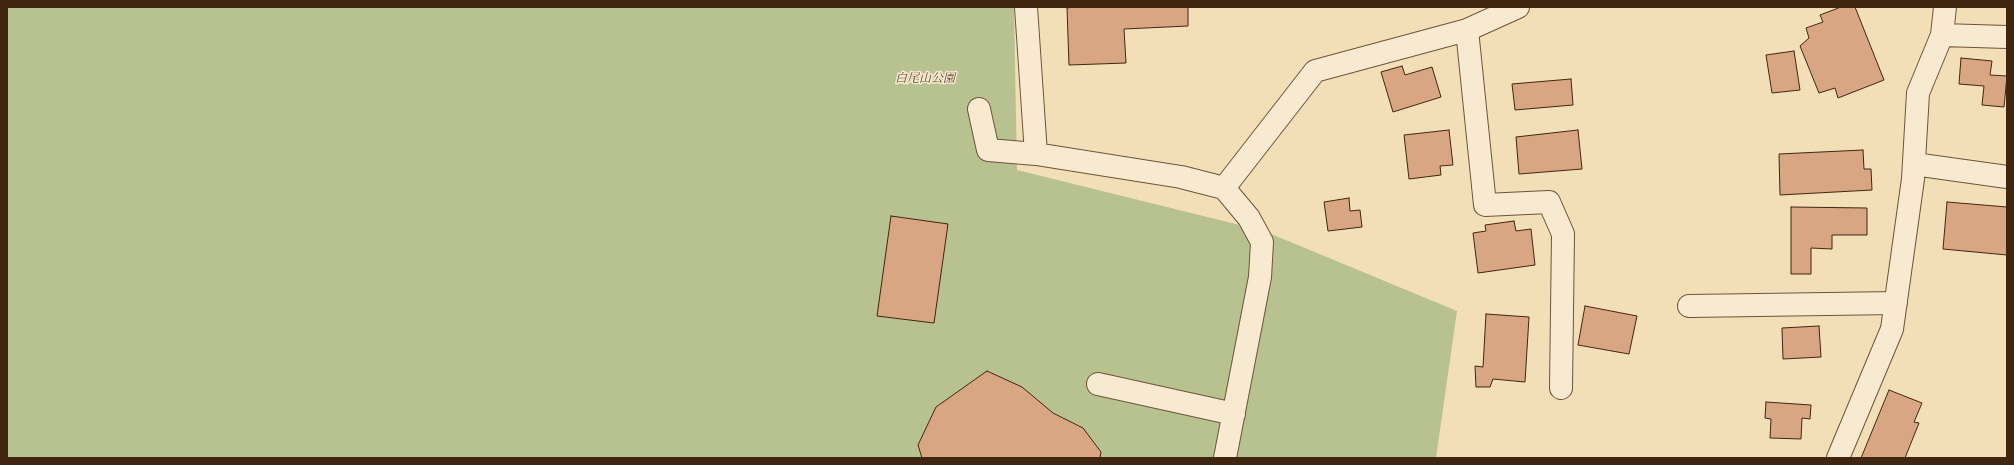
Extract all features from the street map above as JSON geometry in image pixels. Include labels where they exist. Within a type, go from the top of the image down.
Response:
[{"type":"street","points":[[1026,7],[1036,154]]},
{"type":"street","points":[[1224,188],[1315,71],[1467,30],[1518,7]]},
{"type":"street","points":[[1838,458],[1892,330],[1914,164],[1918,92],[1942,35],[1945,7]]},
{"type":"street","points":[[1467,30],[1485,205],[1549,202],[1563,234],[1561,388]]},
{"type":"street","points":[[1942,35],[2007,37]]},
{"type":"street","points":[[978,109],[988,150],[1036,154],[1181,177],[1224,188],[1249,218],[1262,242],[1260,277],[1225,458]]},
{"type":"street","points":[[1914,164],[2007,177]]},
{"type":"street","points":[[1689,306],[1896,303]]},
{"type":"street","points":[[1098,384],[1234,414]]},
{"type":"green space","name":"白尾山公園","points":[[7,7],[1014,7],[1017,170],[1264,231],[1457,311],[1436,458],[7,458]]},
{"type":"building","points":[[1188,7],[1188,26],[1124,29],[1126,63],[1069,65],[1067,8]]},
{"type":"building","points":[[1841,7],[1855,7],[1884,80],[1838,98],[1835,88],[1819,93],[1800,46],[1809,38],[1806,28],[1823,22],[1820,15]]},
{"type":"building","points":[[1794,51],[1800,90],[1772,93],[1766,55]]},
{"type":"building","points":[[1961,58],[1992,61],[1990,75],[2007,76],[2004,107],[1982,105],[1984,86],[1959,84]]},
{"type":"building","points":[[1402,66],[1405,75],[1432,67],[1441,97],[1393,112],[1381,72]]},
{"type":"building","points":[[1571,79],[1573,105],[1515,110],[1512,84]]},
{"type":"building","points":[[1449,130],[1453,165],[1440,166],[1441,175],[1409,179],[1404,135]]},
{"type":"building","points":[[1578,130],[1582,169],[1519,174],[1516,137]]},
{"type":"building","points":[[1863,150],[1864,169],[1871,169],[1872,190],[1780,195],[1779,154]]},
{"type":"building","points":[[1349,198],[1350,211],[1360,210],[1362,227],[1328,231],[1324,202]]},
{"type":"building","points":[[1947,202],[2007,207],[2007,255],[1943,249]]},
{"type":"building","points":[[1791,207],[1867,208],[1867,235],[1832,235],[1832,249],[1811,248],[1811,274],[1791,274]]},
{"type":"building","points":[[891,216],[948,224],[934,323],[877,316]]},
{"type":"building","points":[[1514,221],[1516,231],[1531,229],[1535,265],[1478,273],[1473,233],[1486,231],[1485,225]]},
{"type":"building","points":[[1585,306],[1637,316],[1629,354],[1578,345]]},
{"type":"building","points":[[1486,314],[1529,317],[1525,382],[1493,379],[1490,387],[1476,387],[1475,366],[1483,367]]},
{"type":"building","points":[[1819,326],[1821,357],[1783,359],[1782,328]]},
{"type":"building","points":[[987,371],[1022,387],[1053,413],[1083,428],[1101,452],[1100,458],[922,458],[918,445],[936,407]]},
{"type":"building","points":[[1889,390],[1922,403],[1914,422],[1919,423],[1905,458],[1861,458]]},
{"type":"building","points":[[1766,402],[1811,405],[1810,419],[1802,418],[1801,439],[1770,438],[1771,419],[1765,418]]}]
